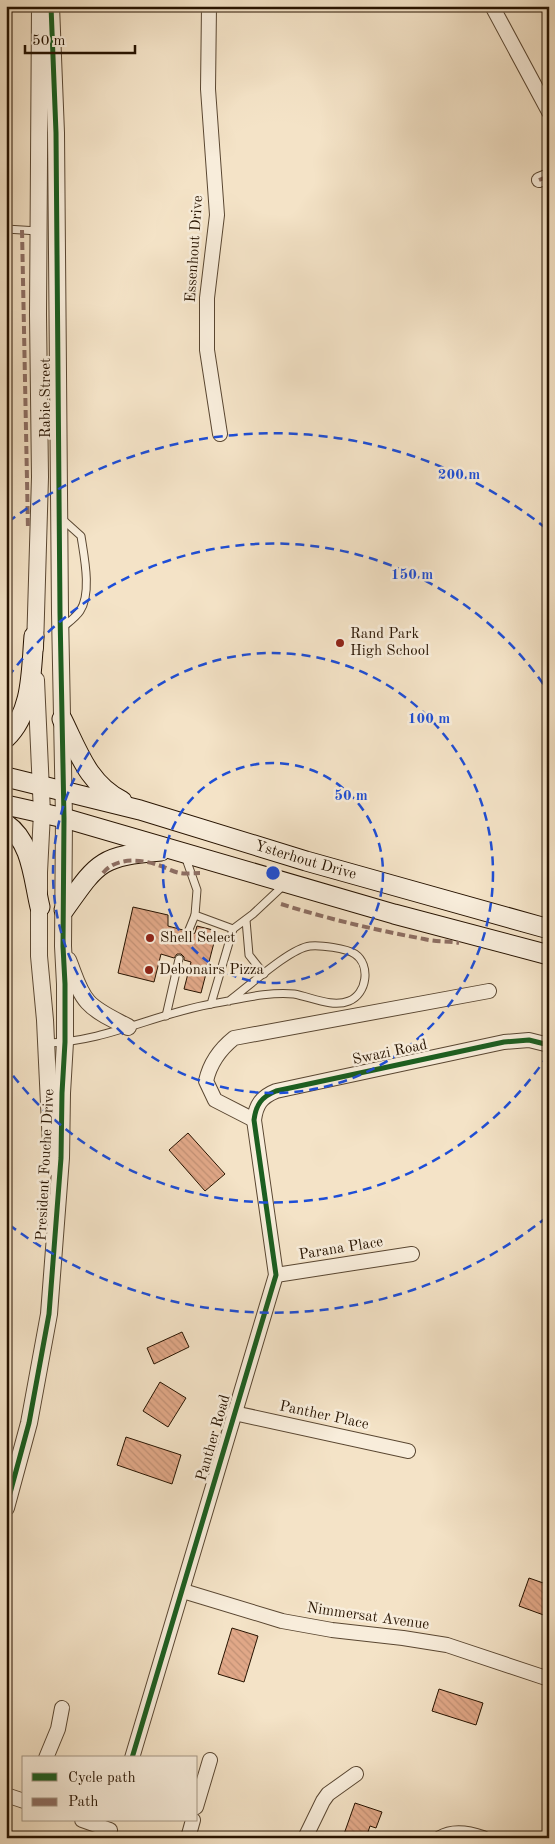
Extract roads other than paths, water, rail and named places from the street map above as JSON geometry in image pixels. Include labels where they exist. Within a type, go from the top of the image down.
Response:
[{"type":"main road","points":[[6,738],[21,718],[27,700],[34,636]]},
{"type":"main road","points":[[62,719],[91,776],[116,798],[140,810]]},
{"type":"main road","name":"Ysterhout Drive","points":[[6,777],[140,810],[306,861],[549,929]]},
{"type":"main road","name":"Ysterhout Drive","points":[[6,805],[64,818],[394,914],[549,955]]},
{"type":"main road","points":[[6,824],[13,828],[27,850],[40,907]]},
{"type":"main road","points":[[64,910],[89,875],[104,862],[129,854],[178,851]]},
{"type":"street","name":"Rabie Street","points":[[40,6],[40,477],[34,636],[42,813]]},
{"type":"street","name":"Rabie Street","points":[[51,6],[56,132],[60,630],[64,818]]},
{"type":"street","name":"Essenhout Drive","points":[[209,6],[208,89],[217,215],[207,290],[207,350],[220,434]]},
{"type":"street","points":[[492,6],[549,112]]},
{"type":"street","name":"President Fouche Drive","points":[[42,813],[38,872],[40,907],[39,956],[46,1042],[50,1158],[57,1199]]},
{"type":"street","name":"President Fouche Drive","points":[[6,1508],[29,1423],[45,1340],[53,1269],[61,1158],[65,1042],[63,946],[64,818]]},
{"type":"street","points":[[63,946],[82,993],[88,1002],[128,1027]]},
{"type":"street","points":[[254,1120],[215,1100],[206,1081],[209,1067],[222,1048],[234,1038],[490,991]]},
{"type":"street","name":"Swazi Road","points":[[254,1120],[259,1102],[268,1094],[276,1091],[504,1042],[528,1040],[549,1045]]},
{"type":"street","name":"Panther Road","points":[[134,1756],[276,1276],[254,1120]]},
{"type":"street","name":"Parana Place","points":[[276,1276],[412,1254]]},
{"type":"street","name":"Panther Place","points":[[234,1413],[408,1450]]},
{"type":"street","name":"Nimmersat Avenue","points":[[183,1592],[282,1621],[447,1646],[549,1678]]},
{"type":"street","points":[[47,1756],[58,1728],[62,1708]]},
{"type":"street","points":[[198,1794],[200,1780],[210,1760]]},
{"type":"street","points":[[305,1838],[328,1794],[356,1774]]},
{"type":"street","points":[[6,1796],[22,1800]]},
{"type":"street","points":[[88,1822],[110,1829]]},
{"type":"street","points":[[188,1838],[192,1822]]},
{"type":"street","points":[[440,1838],[446,1835],[462,1833],[483,1838]]},
{"type":"lane","points":[[6,229],[39,231]]},
{"type":"lane","points":[[59,516],[81,536],[87,583],[84,605],[80,612],[60,630]]},
{"type":"lane","points":[[178,851],[197,890],[195,915],[188,932]]},
{"type":"lane","points":[[211,1004],[233,929],[246,920],[286,883]]},
{"type":"lane","points":[[195,915],[233,929]]},
{"type":"lane","points":[[246,920],[249,955],[264,974]]},
{"type":"lane","points":[[46,1042],[65,1042],[104,1035],[211,1004],[230,1001],[280,993],[294,994],[337,1004],[350,1001],[362,991],[365,976],[362,962],[355,954],[343,949],[310,946],[297,950],[230,1001]]},
{"type":"lane","points":[[166,1016],[179,959]]},
{"type":"place","name":"Rand Park High School","points":[[340,643]]},
{"type":"place","name":"Shell Select","points":[[150,938]]},
{"type":"place","name":"Debonairs Pizza","points":[[149,970]]}]
